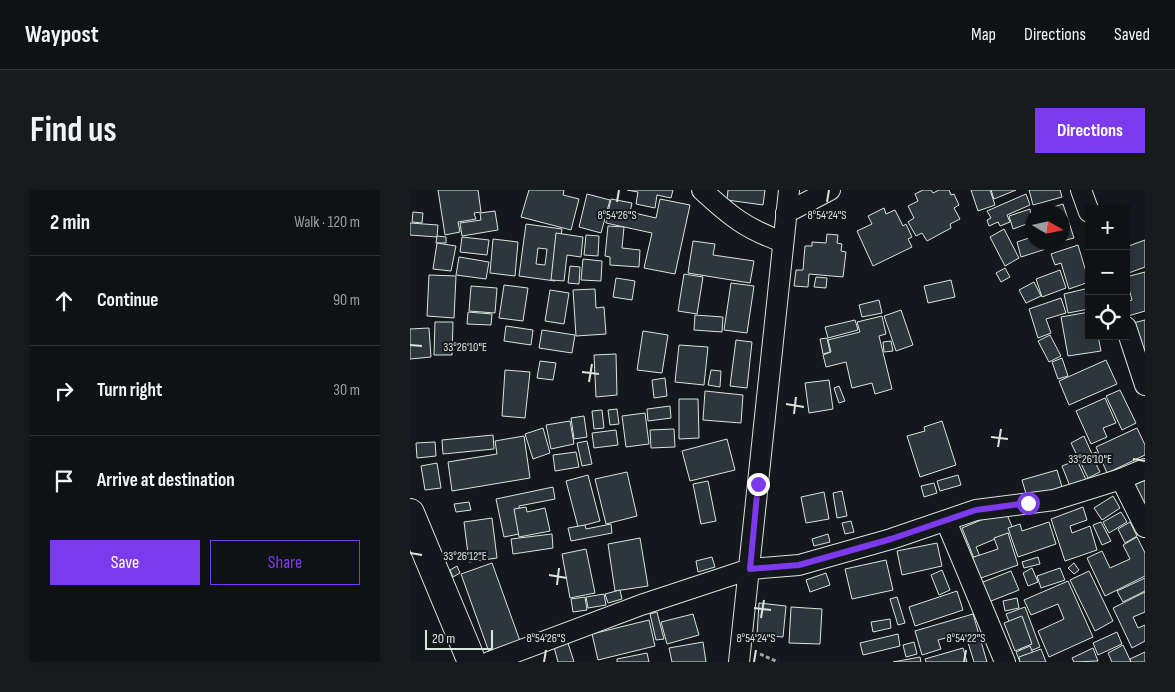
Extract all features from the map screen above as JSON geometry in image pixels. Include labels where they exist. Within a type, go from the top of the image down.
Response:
[{"type":"street","points":[[702,190],[733,219],[758,234],[783,242]]},
{"type":"street","points":[[739,662],[789,190]]},
{"type":"street","points":[[786,213],[830,190]]},
{"type":"street","points":[[1081,190],[1086,205]]},
{"type":"street","points":[[1130,339],[1145,385]]},
{"type":"street","points":[[489,662],[641,604],[750,569],[799,565],[990,507],[1054,500],[1121,479],[1145,469]]},
{"type":"street","points":[[1121,479],[1145,527]]},
{"type":"street","points":[[410,513],[472,662]]},
{"type":"street","points":[[946,521],[1005,662]]},
{"type":"building","points":[[438,190],[478,190],[481,212],[474,213],[476,219],[458,222],[460,232],[445,235]]},
{"type":"building","points":[[529,190],[564,190],[563,195],[579,199],[571,230],[521,217]]},
{"type":"building","points":[[627,190],[673,190],[671,198],[657,195],[655,208],[636,204],[638,192]]},
{"type":"building","points":[[728,190],[765,190],[763,205],[727,200]]},
{"type":"building","points":[[923,190],[931,190],[933,193],[939,190],[949,190],[951,195],[954,194],[959,205],[954,208],[960,219],[950,224],[951,228],[927,241],[922,233],[916,236],[908,222],[914,218],[908,206],[918,201],[915,194]]},
{"type":"building","points":[[971,190],[990,190],[995,205],[978,211]]},
{"type":"building","points":[[991,190],[1016,190],[994,199]]},
{"type":"building","points":[[1029,190],[1060,190],[1062,197],[1033,205]]},
{"type":"building","points":[[587,194],[610,200],[601,233],[579,227]]},
{"type":"building","points":[[1026,194],[1030,205],[1025,205],[1025,207],[1007,215],[1010,222],[1000,226],[998,222],[989,226],[987,220],[991,218],[987,211]]},
{"type":"building","points":[[611,199],[632,203],[630,212],[656,218],[660,199],[690,205],[675,274],[644,268],[652,233],[606,223]]},
{"type":"building","points":[[884,208],[886,214],[895,210],[903,226],[906,224],[912,237],[908,239],[912,247],[873,266],[857,231],[872,224],[868,216]]},
{"type":"building","points":[[495,211],[498,230],[462,236],[460,223],[481,220],[480,213]]},
{"type":"building","points":[[1025,211],[1025,225],[1013,229],[1009,216]]},
{"type":"building","points":[[413,212],[423,213],[422,223],[412,222]]},
{"type":"building","points":[[410,223],[438,225],[437,237],[410,235]]},
{"type":"building","points":[[526,224],[562,229],[555,281],[519,276]],"holes":[[[538,248],[547,249],[545,265],[536,264]]]},
{"type":"building","points":[[608,226],[624,227],[622,248],[640,250],[639,267],[610,265],[610,257],[605,256]]},
{"type":"building","points":[[1070,226],[1074,238],[1070,239]]},
{"type":"building","points":[[1004,229],[1019,258],[1005,266],[990,237]]},
{"type":"building","points":[[556,233],[583,237],[581,257],[567,255],[564,281],[551,280]]},
{"type":"building","points":[[827,234],[838,235],[837,243],[842,244],[841,251],[846,252],[843,277],[809,274],[808,287],[794,286],[796,270],[803,270],[805,246],[812,246],[812,242],[826,243]]},
{"type":"building","points":[[586,235],[599,236],[598,256],[584,255]]},
{"type":"building","points":[[437,236],[446,237],[446,243],[436,243]]},
{"type":"building","points":[[462,237],[489,240],[487,255],[460,252]]},
{"type":"building","points":[[493,239],[518,242],[515,276],[490,273]]},
{"type":"building","points":[[1025,239],[1025,250],[1043,250],[1021,257],[1017,242]]},
{"type":"building","points":[[1145,240],[1145,267],[1130,273],[1130,250],[1130,246]]},
{"type":"building","points":[[693,241],[715,244],[713,255],[754,261],[750,283],[688,273]]},
{"type":"building","points":[[437,243],[456,246],[451,271],[433,269]]},
{"type":"building","points":[[1078,245],[1085,269],[1085,283],[1069,289],[1061,263],[1055,265],[1051,254],[1070,250],[1070,248]]},
{"type":"building","points":[[459,257],[489,262],[486,279],[456,275]]},
{"type":"building","points":[[583,259],[602,261],[601,281],[581,280]]},
{"type":"building","points":[[570,266],[580,267],[579,284],[568,283]]},
{"type":"building","points":[[1005,268],[1010,277],[1001,282],[996,273]]},
{"type":"building","points":[[1060,270],[1066,288],[1042,297],[1036,279]]},
{"type":"building","points":[[1145,272],[1145,311],[1130,315],[1130,301],[1132,300],[1130,276]]},
{"type":"building","points":[[684,274],[703,277],[697,314],[678,311]]},
{"type":"building","points":[[429,275],[456,276],[454,318],[427,316]]},
{"type":"building","points":[[816,277],[827,278],[826,288],[814,287]]},
{"type":"building","points":[[616,278],[635,281],[632,300],[613,297]]},
{"type":"building","points":[[951,280],[955,297],[928,303],[924,286]]},
{"type":"building","points":[[1034,282],[1041,296],[1026,303],[1019,290]]},
{"type":"building","points":[[731,283],[754,286],[747,333],[724,330]]},
{"type":"building","points":[[504,285],[528,288],[523,321],[499,318]]},
{"type":"building","points":[[471,286],[497,288],[495,313],[469,311]]},
{"type":"building","points":[[595,289],[596,308],[604,307],[606,334],[576,336],[573,290]]},
{"type":"building","points":[[1085,289],[1085,310],[1068,313],[1064,294]]},
{"type":"building","points":[[550,290],[569,293],[564,324],[545,321]]},
{"type":"building","points":[[1061,298],[1066,313],[1046,319],[1051,333],[1038,338],[1029,309]]},
{"type":"building","points":[[879,300],[882,313],[862,317],[859,305]]},
{"type":"building","points":[[901,310],[913,345],[896,351],[884,316]]},
{"type":"building","points":[[468,312],[492,314],[491,325],[467,324]]},
{"type":"building","points":[[1085,313],[1085,340],[1099,340],[1101,351],[1068,356],[1061,317]]},
{"type":"building","points":[[695,315],[723,317],[722,332],[694,330]]},
{"type":"building","points":[[882,316],[886,334],[879,336],[892,389],[875,394],[872,383],[852,388],[846,362],[826,367],[823,355],[831,352],[828,340],[860,332],[857,322]]},
{"type":"building","points":[[855,320],[858,330],[828,338],[825,327]]},
{"type":"building","points":[[1145,320],[1145,350],[1140,351],[1133,323]]},
{"type":"building","points":[[435,322],[453,322],[452,355],[434,355]]},
{"type":"building","points":[[506,326],[533,330],[531,345],[504,341]]},
{"type":"building","points":[[429,328],[431,357],[410,359],[410,329]]},
{"type":"building","points":[[542,330],[575,335],[572,353],[539,348]]},
{"type":"building","points":[[643,331],[668,335],[662,373],[637,370]]},
{"type":"building","points":[[1050,335],[1061,356],[1049,362],[1038,341]]},
{"type":"building","points":[[827,338],[830,352],[823,354],[820,339]]},
{"type":"building","points":[[736,340],[752,342],[747,388],[730,386]]},
{"type":"building","points":[[891,341],[893,351],[884,352],[883,342]]},
{"type":"building","points":[[679,345],[708,347],[704,385],[675,382]]},
{"type":"building","points":[[616,354],[617,395],[596,397],[594,355]]},
{"type":"building","points":[[1062,358],[1068,376],[1058,379],[1052,362]]},
{"type":"building","points":[[1106,360],[1117,384],[1069,405],[1059,381]]},
{"type":"building","points":[[540,361],[556,363],[553,380],[537,378]]},
{"type":"building","points":[[505,370],[530,372],[525,418],[502,416]]},
{"type":"building","points":[[711,370],[721,371],[720,387],[708,385]]},
{"type":"building","points":[[665,378],[667,396],[654,398],[652,380]]},
{"type":"building","points":[[829,380],[833,409],[809,413],[805,383]]},
{"type":"building","points":[[839,386],[845,401],[839,403],[834,388]]},
{"type":"building","points":[[1120,390],[1136,423],[1122,430],[1106,396]]},
{"type":"building","points":[[705,391],[743,395],[741,423],[703,420]]},
{"type":"building","points":[[1105,398],[1116,423],[1103,428],[1107,437],[1091,444],[1076,411]]},
{"type":"building","points":[[679,399],[698,399],[699,438],[679,439]]},
{"type":"building","points":[[670,406],[671,418],[648,421],[647,409]]},
{"type":"building","points":[[617,409],[619,424],[610,425],[608,410]]},
{"type":"building","points":[[602,410],[604,428],[594,429],[592,411]]},
{"type":"building","points":[[645,413],[649,444],[626,447],[622,416]]},
{"type":"building","points":[[584,416],[587,437],[574,439],[571,418]]},
{"type":"building","points":[[570,421],[574,444],[551,449],[546,425]]},
{"type":"building","points":[[942,421],[956,465],[920,477],[907,436],[925,431],[924,427]]},
{"type":"building","points":[[543,428],[550,453],[533,459],[525,434]]},
{"type":"building","points":[[1137,428],[1145,445],[1145,455],[1107,473],[1096,447]]},
{"type":"building","points":[[674,429],[675,447],[651,448],[650,430]]},
{"type":"building","points":[[616,430],[618,445],[594,448],[592,433]]},
{"type":"building","points":[[493,435],[494,449],[443,454],[442,440]]},
{"type":"building","points":[[524,436],[530,478],[452,491],[448,462],[497,454],[495,441]]},
{"type":"building","points":[[1084,436],[1092,454],[1096,452],[1101,462],[1096,464],[1100,472],[1088,478],[1071,443]]},
{"type":"building","points":[[727,439],[735,470],[690,481],[682,451]]},
{"type":"building","points":[[587,441],[592,464],[582,466],[577,443]]},
{"type":"building","points":[[435,442],[436,456],[417,458],[416,443]]},
{"type":"building","points":[[576,452],[579,467],[555,471],[553,455]]},
{"type":"building","points":[[1077,460],[1087,482],[1071,489],[1062,466]]},
{"type":"building","points":[[437,463],[441,488],[425,490],[421,466]]},
{"type":"building","points":[[1057,470],[1062,487],[1027,497],[1022,480]]},
{"type":"building","points":[[627,472],[637,516],[606,524],[595,479]]},
{"type":"building","points":[[588,475],[600,521],[578,527],[566,481]]},
{"type":"building","points":[[958,475],[961,485],[940,491],[937,481]]},
{"type":"building","points":[[1145,480],[1145,512],[1129,487]]},
{"type":"building","points":[[708,481],[716,521],[701,524],[693,484]]},
{"type":"building","points":[[934,483],[937,493],[924,497],[921,486]]},
{"type":"building","points":[[553,487],[555,499],[519,506],[524,533],[504,537],[496,499]]},
{"type":"building","points":[[842,491],[847,516],[837,518],[833,493]]},
{"type":"building","points":[[824,492],[829,519],[806,523],[801,497]]},
{"type":"building","points":[[1113,496],[1120,508],[1102,520],[1094,508]]},
{"type":"building","points":[[469,502],[471,510],[456,512],[454,504]]},
{"type":"building","points":[[526,507],[527,512],[545,508],[550,531],[519,537],[514,509]]},
{"type":"building","points":[[1083,507],[1087,520],[1070,526],[1072,533],[1090,526],[1097,550],[1065,561],[1051,519]]},
{"type":"building","points":[[1005,510],[1014,531],[976,547],[987,573],[981,576],[962,528]]},
{"type":"building","points":[[1121,512],[1127,522],[1109,533],[1103,522]]},
{"type":"building","points":[[492,518],[497,558],[469,562],[464,522]]},
{"type":"building","points":[[851,521],[854,532],[845,534],[842,523]]},
{"type":"building","points":[[1049,522],[1056,544],[1018,557],[1008,528],[1020,524],[1022,531]]},
{"type":"building","points":[[1101,522],[1111,541],[1102,545],[1093,525]]},
{"type":"building","points":[[1130,522],[1137,536],[1125,543],[1118,529]]},
{"type":"building","points":[[611,524],[612,533],[571,541],[568,528],[585,525],[586,529]]},
{"type":"building","points":[[1008,533],[1018,565],[978,579],[971,558],[998,549],[994,538]]},
{"type":"building","points":[[552,534],[553,548],[513,554],[511,539]]},
{"type":"building","points":[[828,534],[830,542],[814,546],[812,539]]},
{"type":"building","points":[[1137,537],[1145,553],[1145,576],[1105,596],[1087,558],[1102,551],[1110,568],[1130,559],[1123,545]]},
{"type":"building","points":[[640,538],[648,586],[615,591],[608,544]]},
{"type":"building","points":[[937,543],[942,566],[902,575],[897,551]]},
{"type":"building","points":[[586,549],[595,593],[570,598],[562,554]]},
{"type":"building","points":[[712,557],[715,567],[698,572],[696,561]]},
{"type":"building","points":[[1038,557],[1040,564],[1024,568],[1022,562]]},
{"type":"building","points":[[886,560],[893,590],[852,599],[845,569]]},
{"type":"building","points":[[492,563],[520,641],[489,652],[461,574]]},
{"type":"building","points":[[1074,563],[1079,570],[1074,574],[1068,568]]},
{"type":"building","points":[[457,566],[460,573],[453,577],[450,570]]},
{"type":"building","points":[[1032,568],[1038,582],[1028,586],[1023,573]]},
{"type":"building","points":[[1060,568],[1065,580],[1041,588],[1037,576]]},
{"type":"building","points":[[942,570],[950,590],[939,595],[931,575]]},
{"type":"building","points":[[1011,571],[1019,590],[986,603],[978,584]]},
{"type":"building","points":[[1089,571],[1113,621],[1095,631],[1070,580]]},
{"type":"building","points":[[826,573],[830,585],[810,592],[806,580]]},
{"type":"building","points":[[1145,578],[1145,591],[1123,602],[1117,591]]},
{"type":"building","points":[[1068,581],[1093,637],[1049,657],[1038,631],[1064,619],[1058,604],[1031,615],[1024,600]]},
{"type":"building","points":[[620,590],[622,599],[608,603],[605,594]]},
{"type":"building","points":[[957,591],[963,610],[915,626],[909,607]]},
{"type":"building","points":[[1145,592],[1145,612],[1133,617],[1138,628],[1145,625],[1145,641],[1132,648],[1113,608]]},
{"type":"building","points":[[604,594],[606,605],[588,608],[586,597]]},
{"type":"building","points":[[585,597],[587,610],[573,612],[571,599]]},
{"type":"building","points":[[897,597],[905,623],[898,625],[890,599]]},
{"type":"building","points":[[1017,598],[1019,608],[1005,611],[1003,601]]},
{"type":"building","points":[[759,603],[786,606],[783,637],[757,635]]},
{"type":"building","points":[[791,607],[822,609],[820,644],[789,643]]},
{"type":"building","points":[[1025,607],[1040,647],[1022,654],[1006,614]]},
{"type":"building","points":[[657,612],[664,639],[656,640],[650,614]]},
{"type":"building","points":[[693,614],[699,635],[667,644],[661,622]]},
{"type":"building","points":[[973,614],[987,662],[974,662],[965,633],[938,640],[941,649],[922,655],[915,631]]},
{"type":"building","points":[[1022,616],[1032,644],[1015,651],[1004,623]]},
{"type":"building","points":[[890,619],[891,628],[873,632],[871,622]]},
{"type":"building","points":[[649,620],[655,646],[598,660],[592,634]]},
{"type":"building","points":[[1117,632],[1122,644],[1098,655],[1093,643]]},
{"type":"building","points":[[898,634],[900,646],[863,655],[860,643]]},
{"type":"building","points":[[703,642],[706,662],[672,662],[669,648]]},
{"type":"building","points":[[914,642],[917,654],[906,657],[903,645]]},
{"type":"building","points":[[568,643],[574,662],[558,662],[554,647]]},
{"type":"building","points":[[1123,645],[1131,662],[1112,662],[1108,653]]},
{"type":"building","points":[[1030,646],[1035,658],[1020,662],[1016,652]]},
{"type":"building","points":[[963,648],[967,662],[926,662],[925,659]]},
{"type":"building","points":[[1093,648],[1098,661],[1074,662],[1072,658]]},
{"type":"building","points":[[1041,649],[1046,662],[1020,662],[1019,657]]},
{"type":"building","points":[[1145,652],[1145,662],[1131,662],[1130,659]]},
{"type":"building","points":[[647,653],[649,662],[617,662],[617,659]]},
{"type":"building","points":[[920,657],[921,662],[893,662]]},
{"type":"route","points":[[758,484],[750,569],[799,565],[891,539],[976,510],[1028,503]]}]
